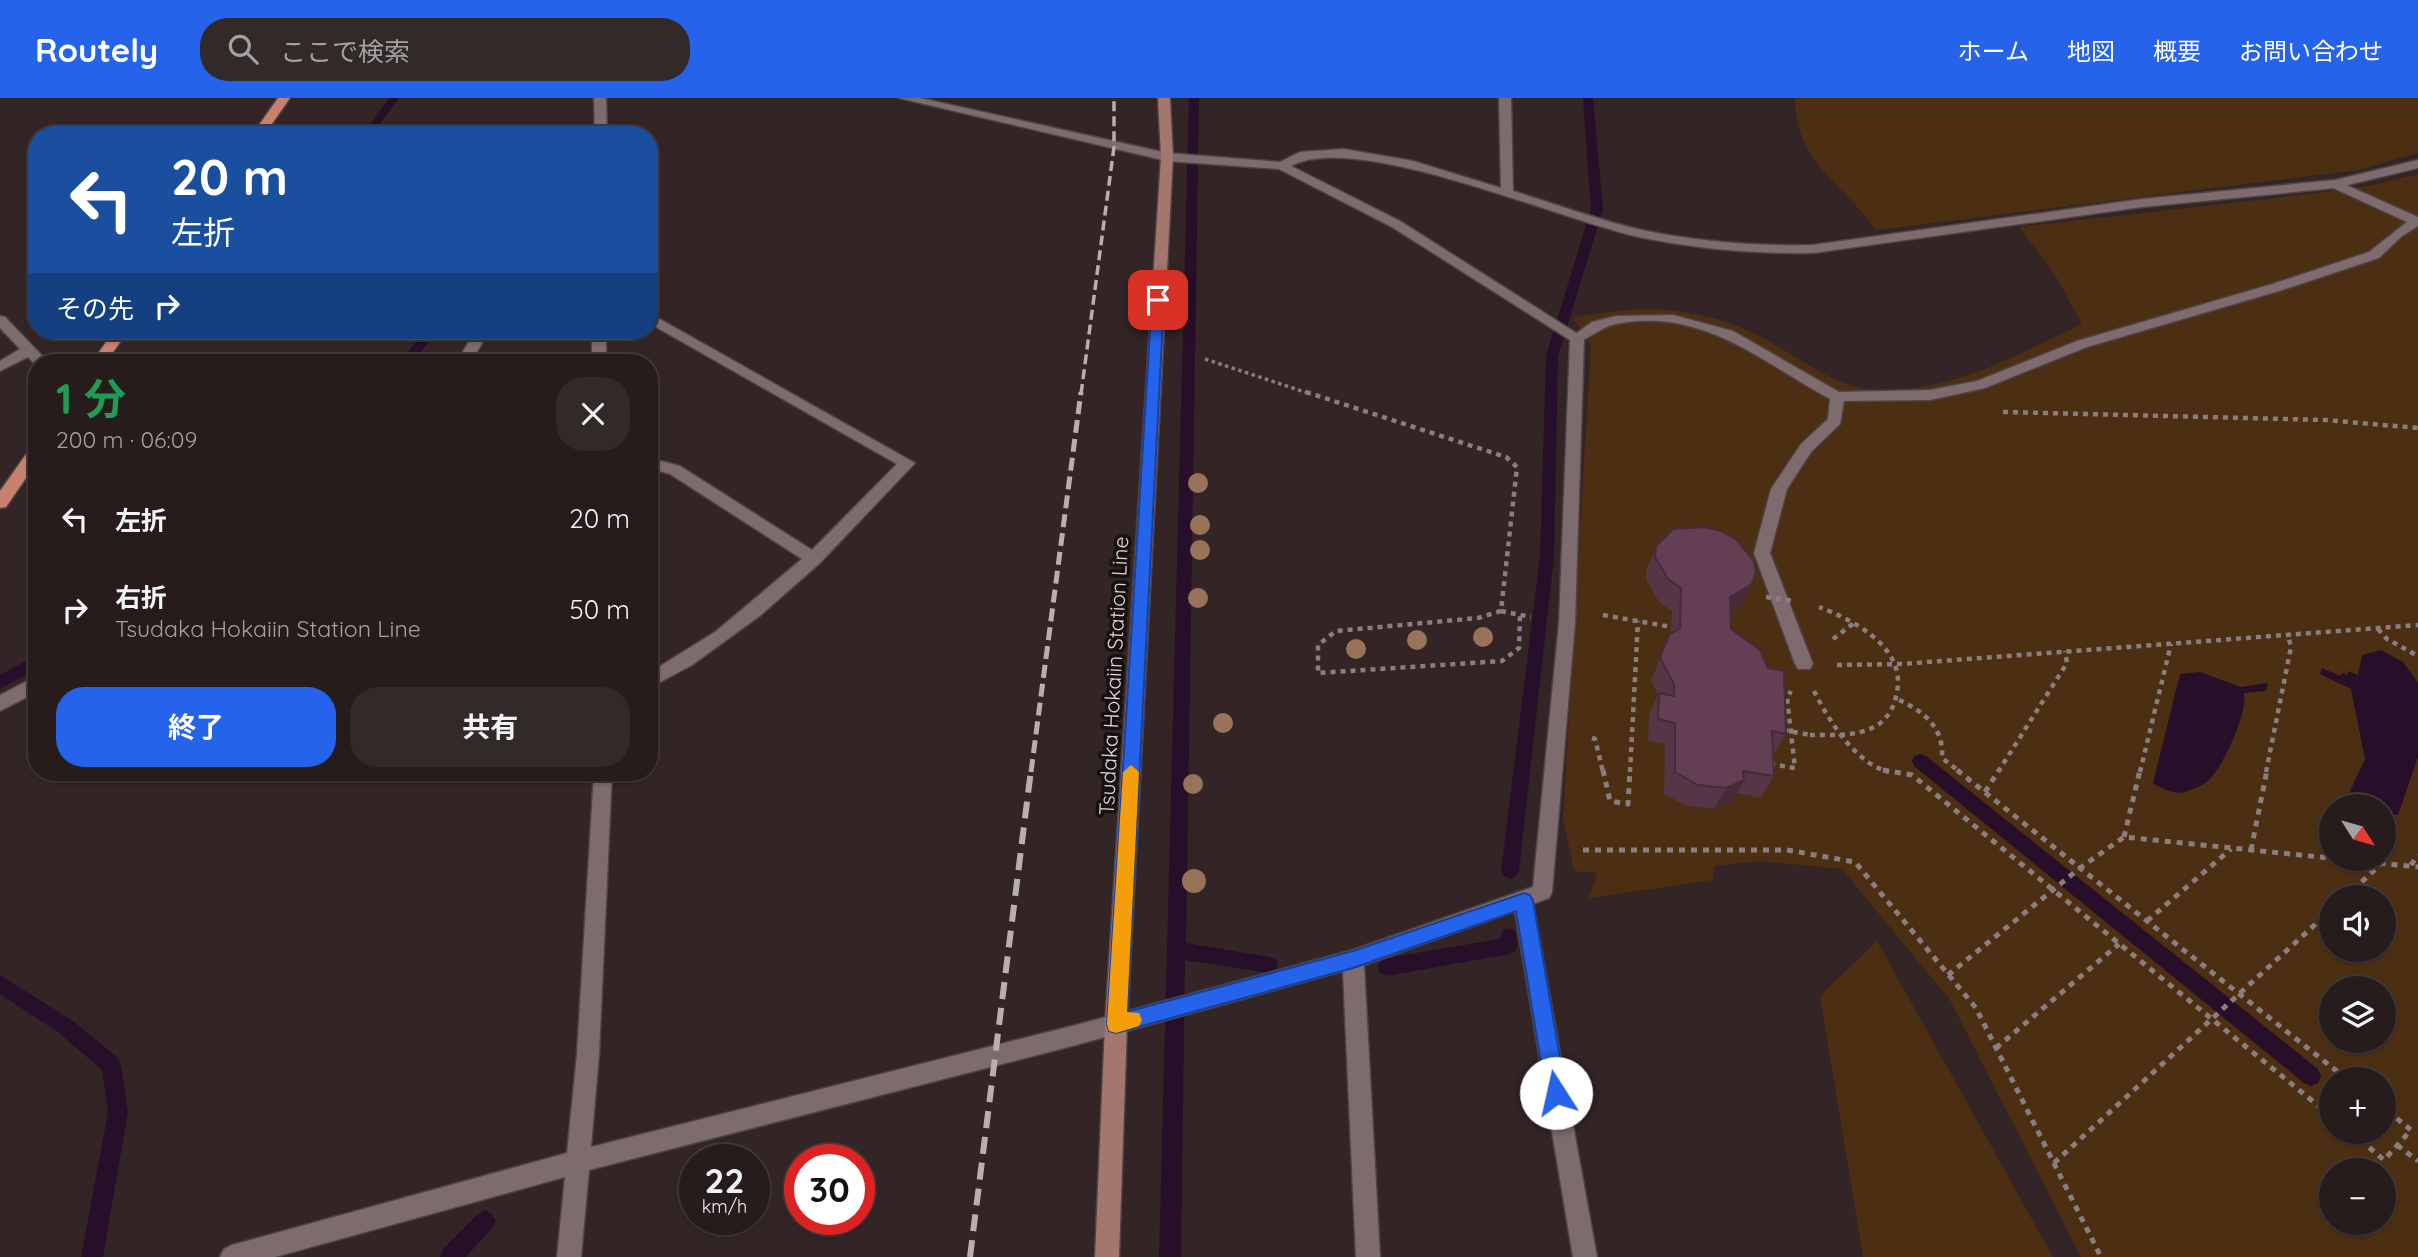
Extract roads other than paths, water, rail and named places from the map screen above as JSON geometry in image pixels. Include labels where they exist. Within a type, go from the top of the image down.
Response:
[{"type":"main road","points":[[264,126],[284,98]]},
{"type":"main road","name":"Tsudaka Hokaiin Station Line","points":[[1107,1257],[1116,1024],[1167,157],[1164,98]]},
{"type":"main road","points":[[0,503],[28,463]]},
{"type":"street","points":[[600,98],[601,126]]},
{"type":"street","points":[[905,98],[1167,157],[1282,166],[1396,224],[1566,331],[1634,319],[1675,320],[1707,326],[1742,340],[1782,367],[1837,397],[1930,395],[1980,385],[2082,344],[2274,288],[2374,255],[2398,233],[2418,222]]},
{"type":"street","points":[[1504,98],[1507,192]]},
{"type":"street","points":[[1282,166],[1300,156],[1344,153],[1413,165],[1507,192],[1594,222],[1704,245],[1761,250],[1813,248],[2142,203],[2334,184],[2418,164]]},
{"type":"street","points":[[2334,184],[2418,222]]},
{"type":"street","points":[[0,320],[33,354]]},
{"type":"street","points":[[658,322],[907,463],[814,559],[734,626],[658,675]]},
{"type":"street","points":[[232,1257],[578,1162],[1116,1024],[1353,960],[1524,901],[1542,892],[1548,850],[1567,616],[1566,331]]},
{"type":"street","points":[[0,367],[29,350]]},
{"type":"street","points":[[1804,664],[1762,552],[1779,488],[1806,448],[1835,421],[1837,397]]},
{"type":"street","points":[[658,465],[675,470],[814,559]]},
{"type":"street","points":[[0,704],[28,688]]},
{"type":"street","points":[[569,1257],[588,1054],[603,781]]},
{"type":"street","points":[[1524,901],[1585,1257]]},
{"type":"street","points":[[1353,960],[1368,1257]]},
{"type":"waterway","points":[[374,126],[394,98]]},
{"type":"waterway","points":[[1176,950],[1194,98]]},
{"type":"waterway","points":[[1510,871],[1547,557],[1552,356],[1597,209],[1588,98]]},
{"type":"waterway","points":[[413,354],[424,340]]},
{"type":"waterway","points":[[0,683],[28,666]]},
{"type":"waterway","points":[[1920,761],[2311,1076]]},
{"type":"waterway","points":[[1387,967],[1509,946],[1509,936]]},
{"type":"waterway","points":[[1170,1257],[1176,950]]},
{"type":"waterway","points":[[1176,950],[1269,965]]},
{"type":"waterway","points":[[0,984],[66,1027],[111,1065],[118,1112],[92,1257]]},
{"type":"waterway","points":[[451,1257],[485,1221]]},
{"type":"railway","points":[[1081,394],[1114,147],[1114,98]]},
{"type":"railway","points":[[1031,772],[1081,392]]},
{"type":"railway","points":[[970,1257],[1031,770]]}]
